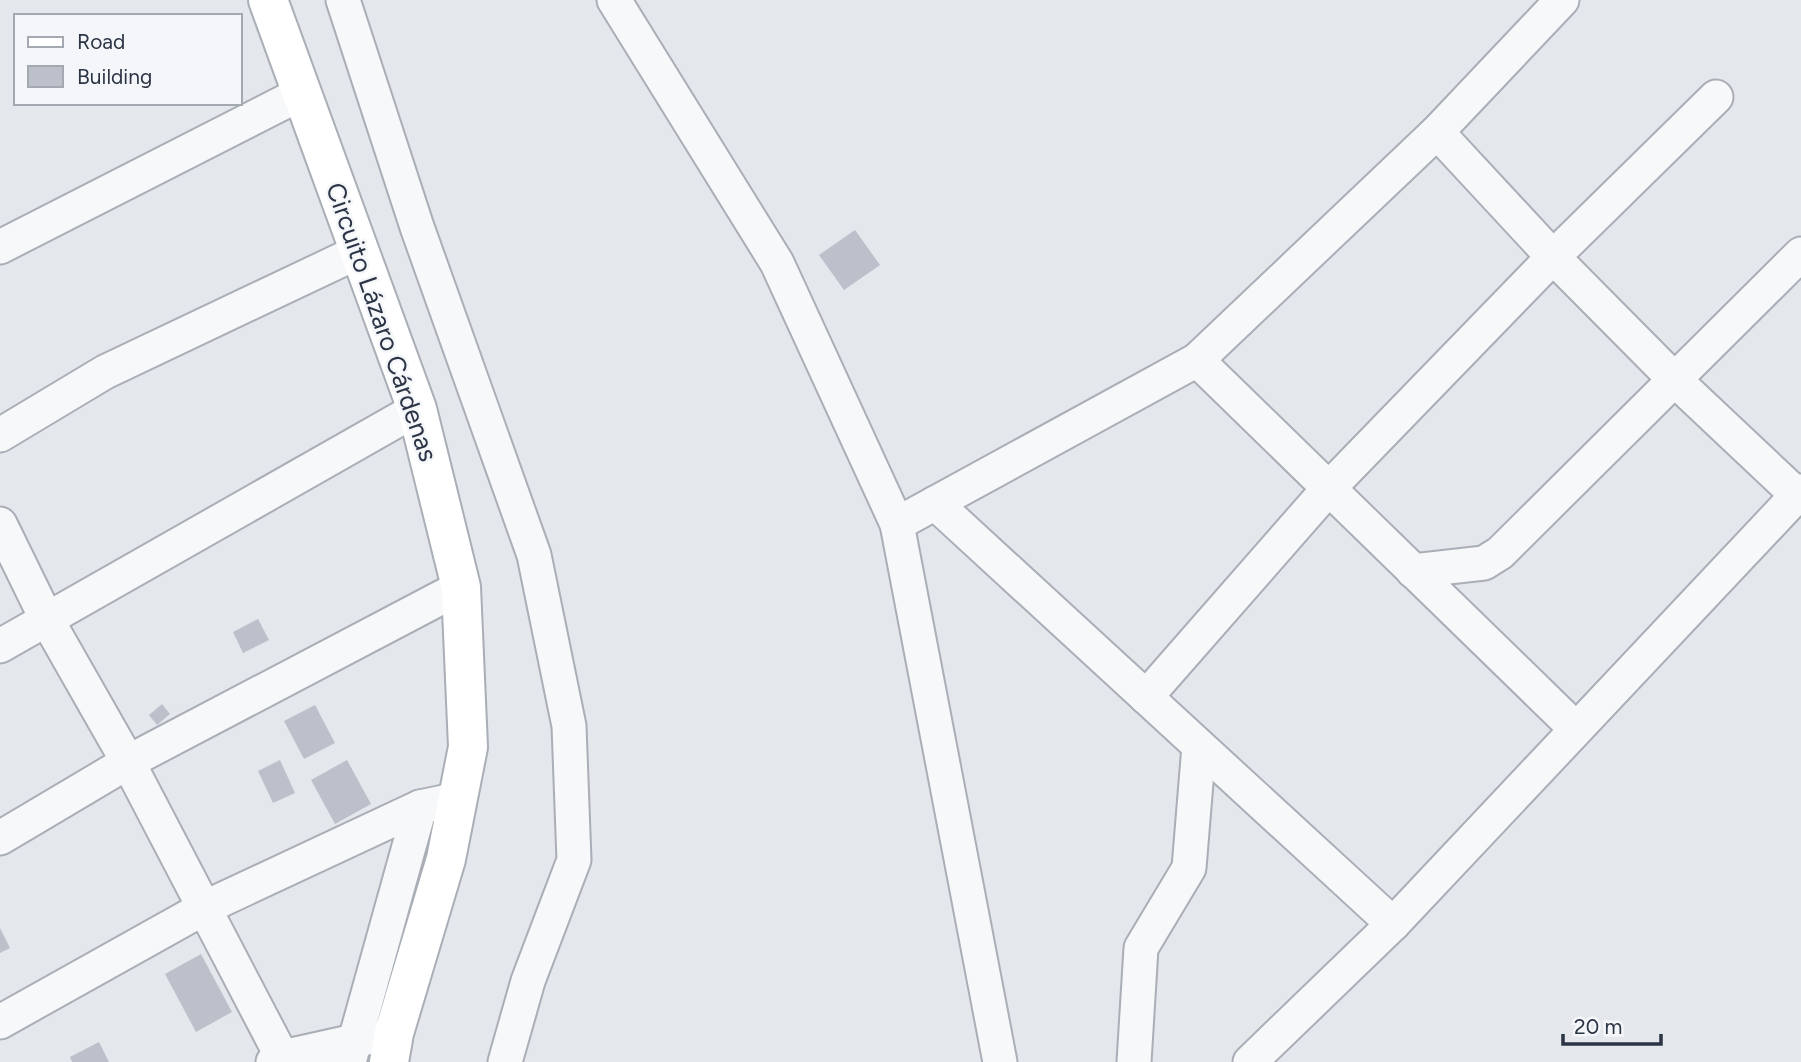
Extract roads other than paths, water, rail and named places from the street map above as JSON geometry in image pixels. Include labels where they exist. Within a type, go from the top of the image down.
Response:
[{"type":"street","name":"Circuito Lázaro Cárdenas","points":[[268,0],[417,409],[461,587],[468,747],[446,859],[391,1047]]},
{"type":"street","points":[[343,0],[417,227],[534,555],[569,726],[575,860],[528,981],[505,1062]]},
{"type":"street","points":[[614,0],[777,264],[897,523],[1000,1062]]},
{"type":"street","points":[[897,523],[1197,360],[1437,132],[1562,0]]},
{"type":"street","points":[[0,247],[302,93]]},
{"type":"street","points":[[1146,697],[1329,488],[1553,257],[1716,97]]},
{"type":"street","points":[[1250,1062],[1393,924],[1799,493],[1676,381],[1553,257],[1437,132]]},
{"type":"street","points":[[0,435],[105,372],[360,251]]},
{"type":"street","points":[[1413,571],[1484,563],[1500,553],[1801,254]]},
{"type":"street","points":[[1197,360],[1576,729]]},
{"type":"street","points":[[0,646],[417,409]]},
{"type":"street","points":[[935,503],[1393,924]]},
{"type":"street","points":[[0,524],[46,618],[128,762],[204,908],[278,1060],[391,1047]]},
{"type":"street","points":[[0,838],[128,762],[461,587]]},
{"type":"street","points":[[1134,1062],[1141,948],[1189,868],[1199,746]]},
{"type":"street","points":[[0,1022],[204,908],[420,807],[458,799]]},
{"type":"street","points":[[351,1052],[420,807]]}]
